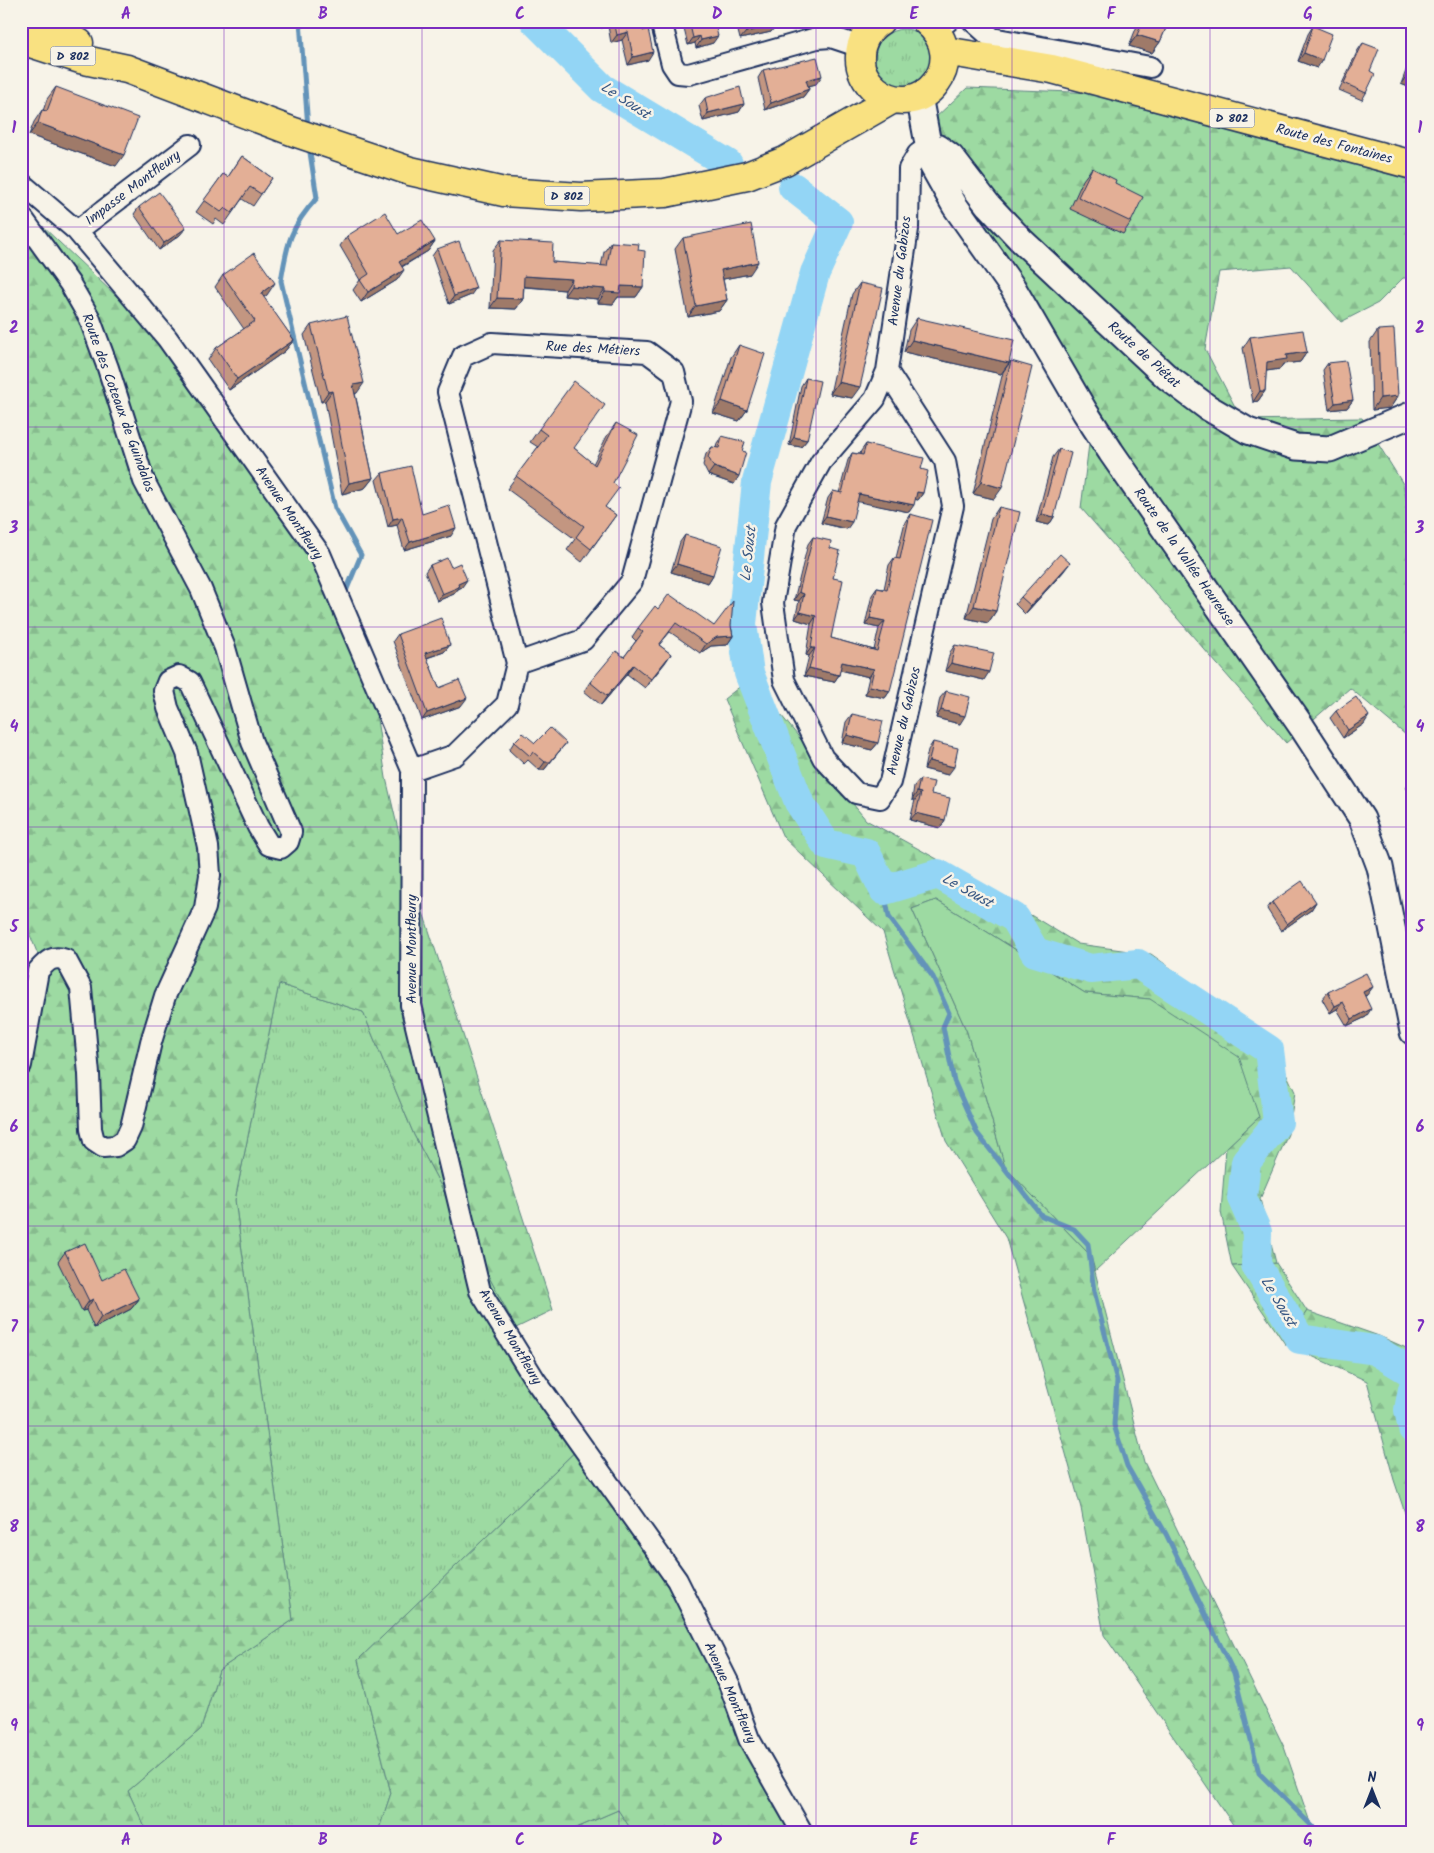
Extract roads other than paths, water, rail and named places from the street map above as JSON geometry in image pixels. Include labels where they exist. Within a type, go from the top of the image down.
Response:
[{"type":"main road","name":"D 802","points":[[32,21],[83,45],[127,69],[308,137],[410,171],[504,192],[581,198],[665,193],[747,176],[785,162],[906,98]]},
{"type":"main road","points":[[880,21],[867,34],[861,47],[861,68],[865,77],[876,91],[906,98],[936,84],[940,39]]},
{"type":"main road","name":"Route des Fontaines","points":[[940,39],[1413,165]]},
{"type":"main road","name":"D 802","points":[[21,40],[80,59],[127,69]]},
{"type":"main road","name":"D 802","points":[[815,146],[852,104],[865,77]]},
{"type":"street","points":[[661,21],[672,64],[678,73],[689,74],[817,38],[831,38],[861,47]]},
{"type":"street","points":[[973,21],[992,38],[1150,66]]},
{"type":"street","name":"Route de la Vallée Heureuse","points":[[906,98],[928,148],[932,165],[951,198],[1013,288],[1085,412],[1302,727],[1362,819],[1380,866],[1413,1032]]},
{"type":"street","name":"Impasse Montfleury","points":[[77,231],[190,145]]},
{"type":"street","name":"Avenue du Gabizos","points":[[887,371],[945,461],[953,506],[890,782],[880,798],[856,793],[823,758],[784,680],[772,603],[786,525],[822,462],[875,399],[887,371],[908,229],[909,170],[918,154],[928,148]]},
{"type":"street","name":"Route de Piétat","points":[[928,148],[939,148],[951,157],[988,205],[1021,240],[1167,377],[1206,407],[1248,431],[1296,447],[1330,449],[1413,414]]},
{"type":"street","name":"Avenue Montfleury","points":[[21,183],[77,231],[167,338],[320,554],[412,770],[411,1005],[480,1291],[535,1380],[677,1580],[730,1686],[749,1739],[802,1832]]},
{"type":"street","name":"Route des Coteaux de Guindalos","points":[[21,216],[70,284],[89,317],[108,368],[144,481],[201,589],[224,648],[252,742],[291,832],[288,842],[281,848],[269,845],[258,827],[190,682],[179,676],[168,681],[164,691],[168,708],[187,753],[208,846],[210,875],[205,908],[165,996],[150,1042],[131,1127],[125,1140],[116,1146],[103,1147],[94,1141],[91,1129],[89,1074],[81,988],[66,960],[58,957],[48,959],[38,971],[21,1065]]},
{"type":"street","name":"Rue des Métiers","points":[[412,770],[455,755],[507,704],[517,663],[448,392],[463,356],[492,343],[647,352],[674,372],[681,401],[632,581],[583,640],[517,663]]},
{"type":"waterway","points":[[300,21],[308,128]]},
{"type":"waterway","name":"Le Soust","points":[[535,21],[602,88],[728,164]]},
{"type":"waterway","points":[[309,146],[317,198],[301,218],[291,236],[285,256],[281,281],[335,508],[361,555],[344,596]]},
{"type":"waterway","name":"Le Soust","points":[[793,187],[838,222],[815,273],[757,482],[742,624],[749,673],[799,802],[826,844],[866,853],[884,890],[938,874],[1015,918],[1035,952],[1091,969],[1138,964],[1269,1050],[1278,1122],[1246,1162],[1242,1198],[1257,1232],[1256,1265],[1300,1339],[1375,1350],[1413,1373]]},
{"type":"waterway","points":[[884,890],[889,917],[933,977],[949,1013],[943,1027],[954,1081],[977,1133],[1042,1216],[1074,1229],[1088,1244],[1094,1291],[1117,1381],[1114,1425],[1127,1466],[1166,1534],[1234,1673],[1259,1773],[1318,1832]]},
{"type":"waterway","name":"Le Soust","points":[[1413,1389],[1409,1410],[1413,1429]]}]
